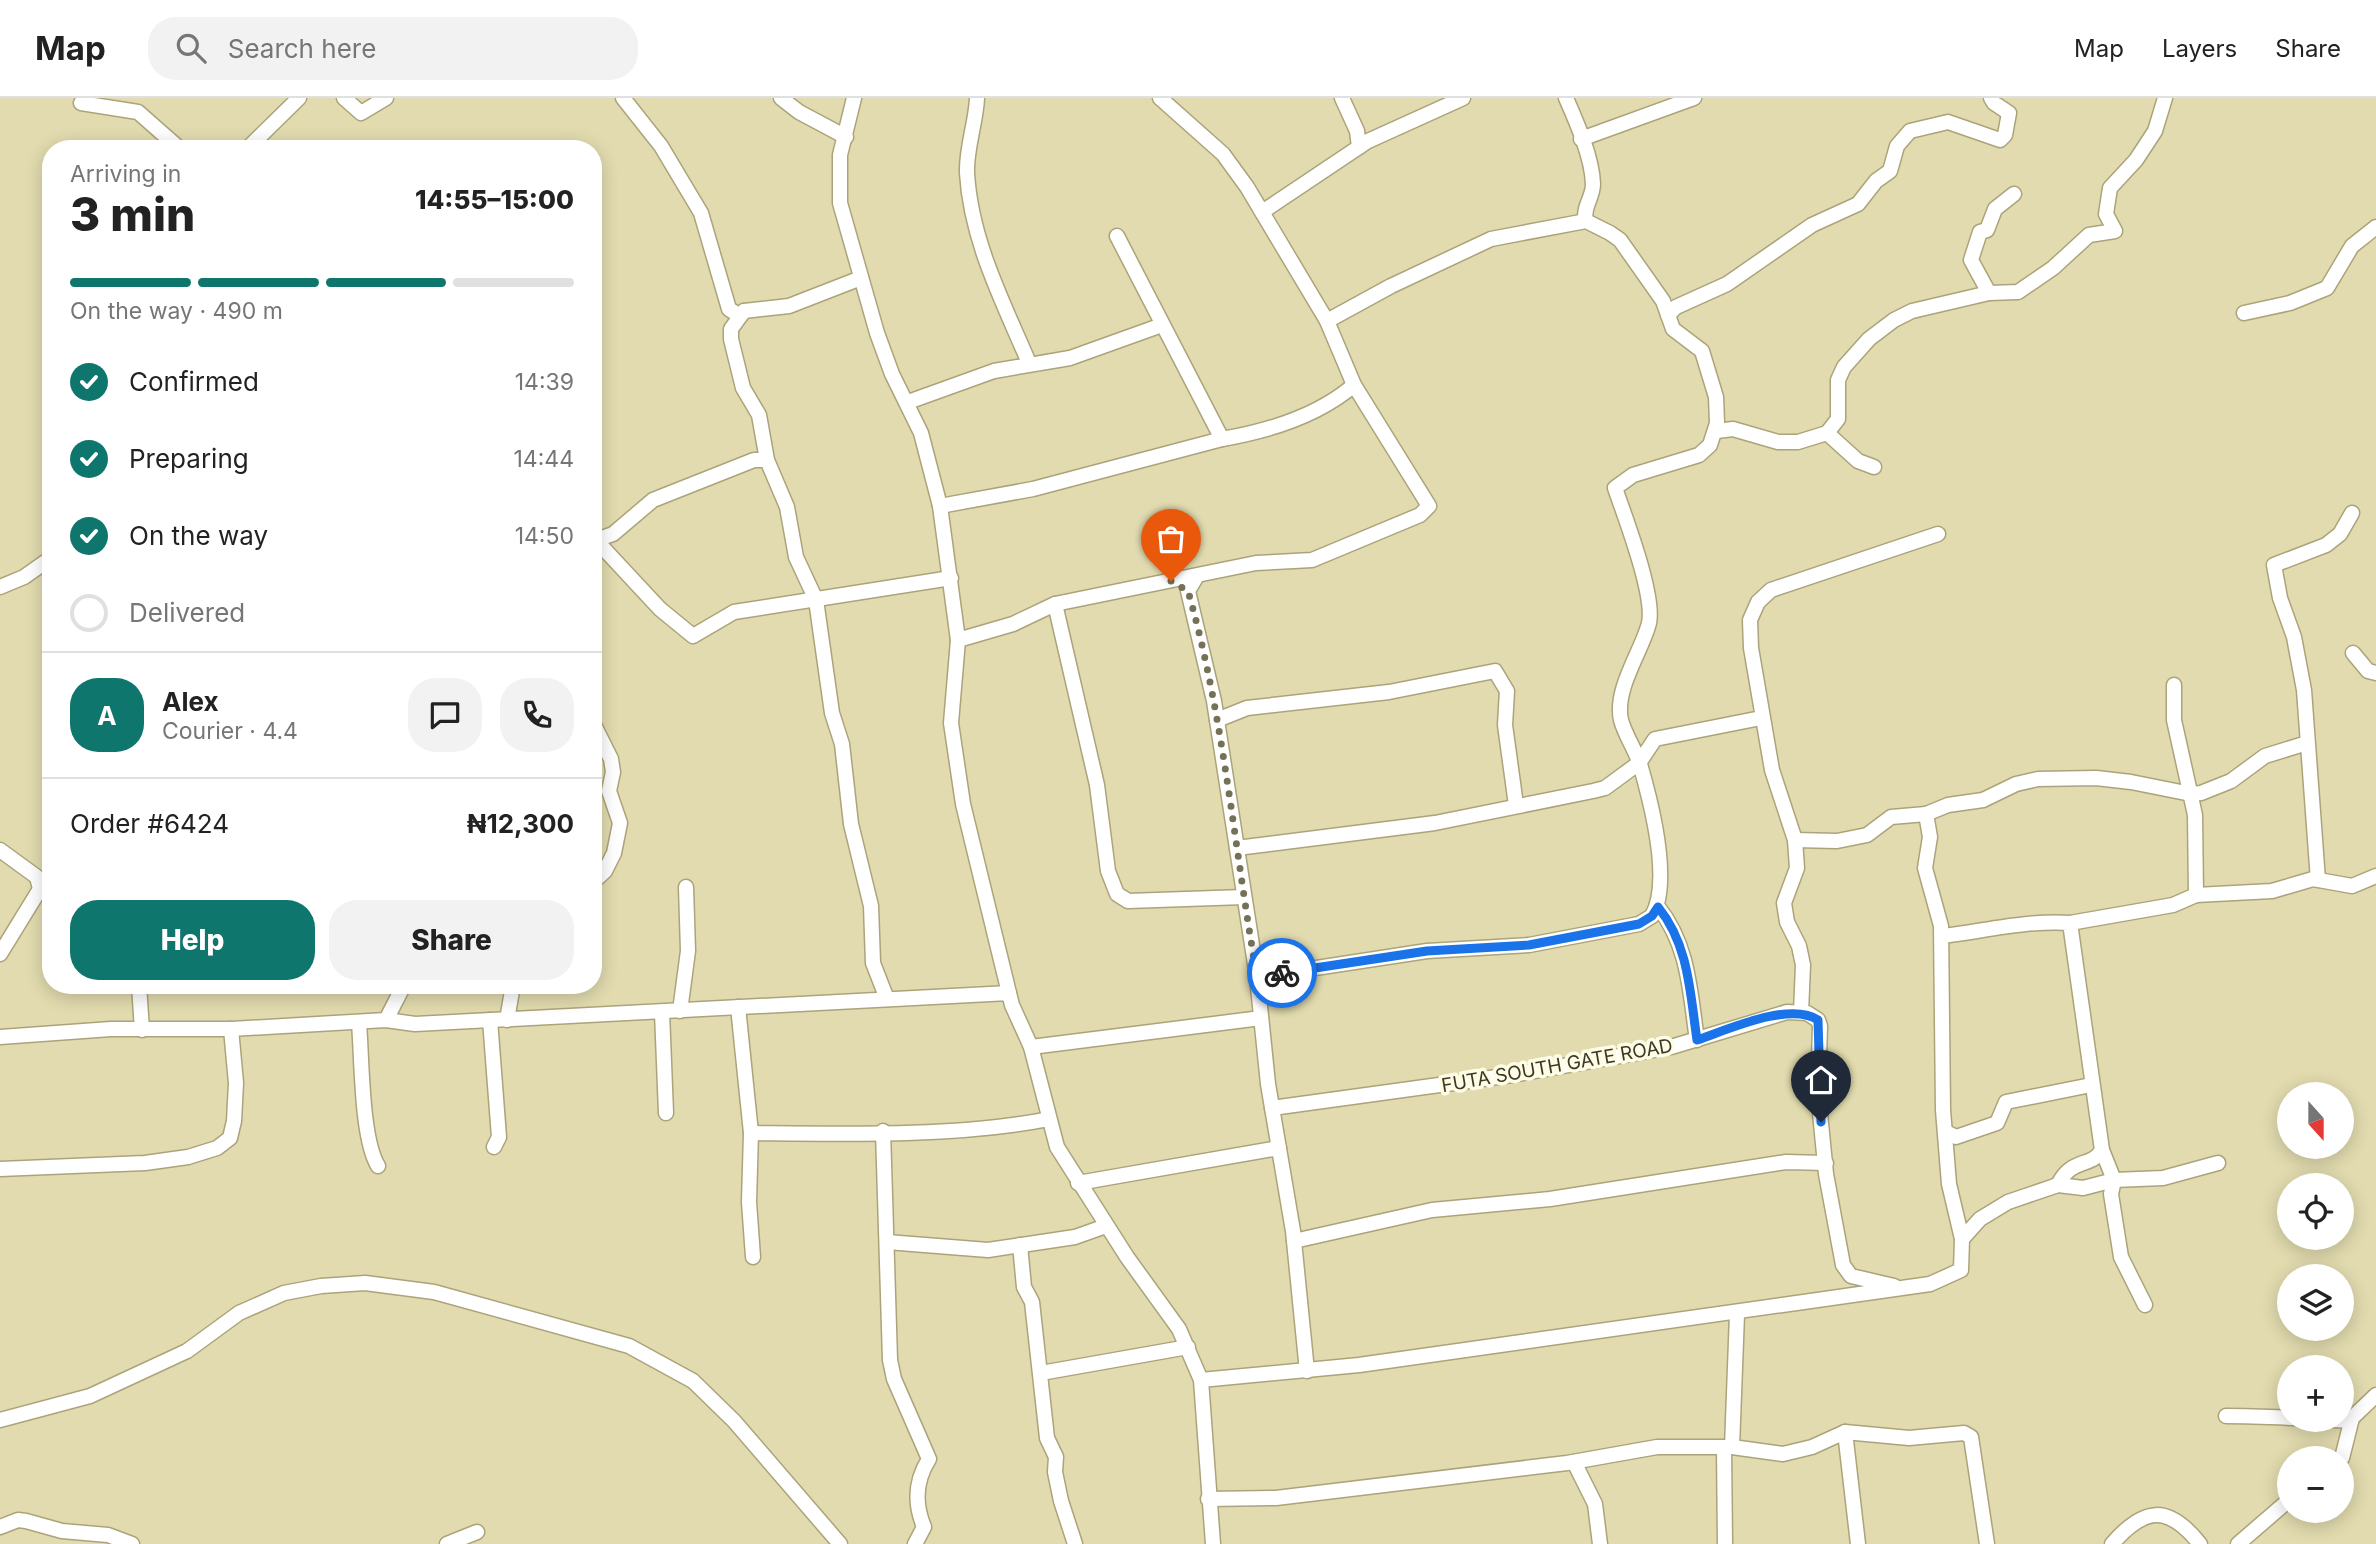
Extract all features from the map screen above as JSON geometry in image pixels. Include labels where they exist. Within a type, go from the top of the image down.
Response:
[{"type":"street","points":[[256,140],[299,98]]},
{"type":"street","points":[[344,98],[361,113],[386,98]]},
{"type":"street","points":[[622,98],[661,146],[701,213],[729,309],[740,316],[744,311],[789,306],[861,278]]},
{"type":"street","points":[[781,98],[846,137]]},
{"type":"street","points":[[855,98],[840,155],[840,203],[892,374],[921,433],[940,506],[958,640],[951,723],[963,804],[1009,993],[1031,1046],[1057,1147],[1106,1226],[1168,1311],[1188,1347],[1201,1380],[1213,1544]]},
{"type":"street","points":[[977,98],[967,170],[973,217],[988,264],[1029,363]]},
{"type":"street","points":[[958,640],[1013,624],[1055,604],[1256,564],[1312,560],[1427,510],[1429,506],[1354,385],[1327,321],[1262,212],[1223,154],[1160,98]]},
{"type":"street","points":[[1342,98],[1357,131],[1359,147]]},
{"type":"street","points":[[1262,212],[1359,147],[1463,98]]},
{"type":"street","points":[[1566,98],[1581,139],[1593,187],[1584,211],[1586,221]]},
{"type":"street","points":[[1581,139],[1694,98]]},
{"type":"street","points":[[1668,315],[1676,307],[1746,273],[1812,225],[1858,204],[1876,181],[1890,171],[1897,146],[1910,131],[1948,121],[2000,140],[2005,135],[2009,113],[1991,98]]},
{"type":"street","points":[[1717,432],[1734,429],[1778,442],[1798,442],[1827,433],[1838,419],[1840,373],[1875,333],[1912,311],[1989,293],[2018,292],[2053,268],[2090,235],[2115,231],[2106,214],[2110,188],[2136,160],[2155,131],[2165,98]]},
{"type":"street","points":[[81,103],[138,112],[170,140]]},
{"type":"street","points":[[1989,293],[1971,260],[1973,246],[1980,232],[1987,230],[1995,209],[2014,194]]},
{"type":"street","points":[[1257,976],[1427,951],[1529,945],[1639,924],[1652,916],[1658,907],[1660,864],[1639,763],[1621,721],[1620,709],[1630,667],[1649,622],[1648,600],[1615,488],[1621,481],[1633,475],[1699,456],[1710,445],[1717,432],[1716,397],[1705,358],[1696,345],[1673,329],[1663,301],[1620,240],[1586,221],[1491,239],[1391,286],[1327,321]]},
{"type":"street","points":[[2244,313],[2290,303],[2328,288],[2352,246],[2376,227]]},
{"type":"street","points":[[1117,236],[1222,439]]},
{"type":"street","points":[[744,311],[730,333],[743,388],[759,415],[767,460],[787,506],[796,557],[816,600],[832,713],[842,744],[851,824],[871,906],[873,963],[887,999]]},
{"type":"street","points":[[908,402],[994,371],[1070,358],[1162,325]]},
{"type":"street","points":[[940,506],[1033,489],[1252,433],[1304,416],[1342,395],[1354,385]]},
{"type":"street","points":[[1827,433],[1858,461],[1874,467]]},
{"type":"street","points":[[602,537],[613,534],[653,500],[754,460],[767,460]]},
{"type":"street","points":[[2318,880],[2299,654],[2280,598],[2274,565],[2326,545],[2340,534],[2352,513]]},
{"type":"street","points":[[1905,1288],[1851,1276],[1843,1265],[1826,1163],[1818,1093],[1820,1026],[1818,1020],[1801,1012],[1803,965],[1799,946],[1787,922],[1784,903],[1797,868],[1795,840],[1772,770],[1761,718],[1749,630],[1755,609],[1763,595],[1781,586],[1938,534]]},
{"type":"street","points":[[602,547],[660,609],[693,636],[734,612],[951,578]]},
{"type":"street","points":[[0,587],[24,577],[42,564]]},
{"type":"street","points":[[1197,576],[1188,591],[1217,720],[1257,976],[1272,1108],[1294,1241],[1307,1371]]},
{"type":"street","points":[[1171,581],[1188,591]]},
{"type":"street","points":[[1055,604],[1097,785],[1108,871],[1117,894],[1128,901],[1244,897]]},
{"type":"street","points":[[2353,653],[2368,671],[2376,673]]},
{"type":"street","points":[[1217,720],[1247,708],[1389,692],[1495,671],[1507,691],[1505,725],[1516,805]]},
{"type":"street","points":[[2174,685],[2174,720],[2195,815],[2196,895]]},
{"type":"street","points":[[1237,848],[1435,822],[1605,788],[1639,763],[1655,739],[1761,718]]},
{"type":"street","points":[[602,741],[611,759],[613,772],[609,791],[620,824],[614,853],[602,874]]},
{"type":"street","points":[[1795,840],[1837,841],[1867,835],[1891,817],[1926,814],[1940,807],[1983,800],[2016,784],[2038,779],[2096,778],[2191,794],[2231,781],[2265,756],[2307,743]]},
{"type":"street","points":[[1201,1380],[1307,1371],[1737,1314],[1941,1281],[1961,1270],[1962,1239],[1949,1184],[1946,1132],[1942,936],[1940,915],[1925,868],[1930,837],[1926,814]]},
{"type":"street","points":[[0,850],[37,877],[40,889],[0,954]]},
{"type":"street","points":[[1942,936],[2003,929],[2027,923],[2070,923],[2173,905],[2196,895],[2272,891],[2318,880],[2352,886],[2376,876]]},
{"type":"street","points":[[680,1011],[688,951],[686,887]]},
{"type":"street","points":[[1658,907],[1672,925],[1685,962],[1697,1040]]},
{"type":"street","points":[[2070,923],[2102,1150],[2113,1180],[2111,1194],[2116,1237],[2121,1257],[2145,1305]]},
{"type":"street","points":[[0,1037],[230,1029],[386,1020],[415,1024],[508,1020],[1009,993]]},
{"type":"street","points":[[140,994],[142,1030]]},
{"type":"street","points":[[386,1020],[399,994]]},
{"type":"street","points":[[508,1020],[512,994]]},
{"type":"street","points":[[738,1007],[751,1133],[749,1202],[753,1257]]},
{"type":"street","points":[[662,1012],[666,1112]]},
{"type":"street","name":"FUTA SOUTH GATE ROAD","points":[[1272,1108],[1512,1075],[1697,1040],[1787,1012],[1801,1012]]},
{"type":"street","points":[[1031,1046],[1261,1017]]},
{"type":"street","points":[[490,1020],[499,1137],[494,1147]]},
{"type":"street","points":[[359,1023],[365,1103],[373,1154],[378,1166]]},
{"type":"street","points":[[0,1169],[145,1163],[188,1157],[217,1148],[230,1138],[234,1121],[236,1083],[230,1029]]},
{"type":"street","points":[[1946,1132],[1956,1138],[1991,1127],[2002,1119],[2006,1102],[2091,1084]]},
{"type":"street","points":[[751,1133],[989,1127],[1049,1119]]},
{"type":"street","points":[[883,1131],[890,1360],[894,1379],[929,1459],[920,1477],[916,1502],[924,1527],[915,1544]]},
{"type":"street","points":[[1078,1183],[1279,1148]]},
{"type":"street","points":[[2058,1185],[2069,1169],[2099,1156],[2102,1150]]},
{"type":"street","points":[[1294,1241],[1432,1210],[1550,1199],[1786,1162],[1826,1163]]},
{"type":"street","points":[[1962,1239],[1980,1219],[2008,1202],[2058,1185],[2083,1188],[2113,1180],[2163,1178],[2218,1163]]},
{"type":"street","points":[[887,1242],[970,1250],[1075,1237],[1106,1226]]},
{"type":"street","points":[[1020,1245],[1024,1287],[1032,1302],[1048,1442],[1056,1457],[1055,1472],[1061,1501],[1075,1544]]},
{"type":"street","points":[[0,1420],[90,1396],[187,1351],[239,1313],[284,1293],[321,1286],[365,1283],[424,1290],[629,1346],[693,1381],[734,1421],[840,1544]]},
{"type":"street","points":[[1726,1544],[1728,1447],[1737,1314]]},
{"type":"street","points":[[1041,1373],[1188,1347]]},
{"type":"street","points":[[2354,1418],[2376,1395]]},
{"type":"street","points":[[2226,1416],[2261,1414],[2277,1417]]},
{"type":"street","points":[[1845,1432],[1858,1544]]},
{"type":"street","points":[[1208,1499],[1276,1498],[1574,1462],[1657,1447],[1728,1447],[1794,1452],[1845,1432],[1909,1438],[1964,1433],[1972,1437],[1987,1544]]},
{"type":"street","points":[[1574,1462],[1595,1504],[1600,1544]]},
{"type":"street","points":[[2238,1544],[2277,1510]]},
{"type":"street","points":[[2112,1544],[2131,1523],[2163,1514],[2183,1524],[2200,1544]]},
{"type":"street","points":[[0,1527],[18,1520],[26,1521],[62,1531],[108,1535],[132,1544]]},
{"type":"street","points":[[447,1544],[477,1532]]},
{"type":"way so far","points":[[1171,581],[1188,591],[1199,627],[1214,701],[1257,976],[1282,973]]},
{"type":"route","points":[[1282,973],[1427,951],[1529,945],[1639,924],[1652,916],[1658,907],[1672,925],[1680,943],[1697,1040],[1787,1012],[1807,1013],[1818,1020],[1818,1093],[1821,1122]]}]
